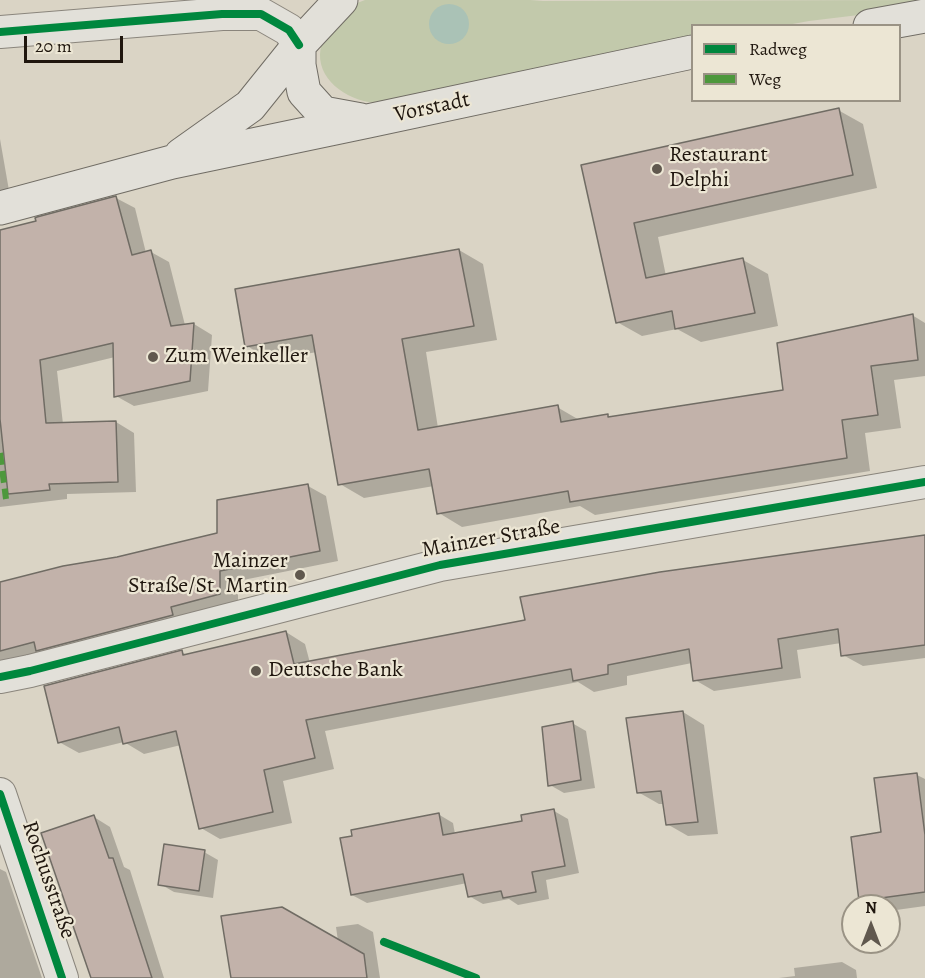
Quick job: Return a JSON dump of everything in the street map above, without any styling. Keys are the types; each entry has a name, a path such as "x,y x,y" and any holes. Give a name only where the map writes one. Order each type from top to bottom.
{"main road":[{"name":"Vorstadt","path":"172,162 250,106 299,45 341,0"},
{"path":"881,24 925,16"},
{"path":"299,45 299,65 304,92 323,113 368,122"},
{"name":"Vorstadt","path":"0,208 172,162 691,52"}],"street":[{"path":"0,32 211,15 261,14 289,30 299,45"},
{"name":"Mainzer Straße","path":"0,677 440,565 925,482"},
{"name":"Rochusstraße","path":"0,794 62,978"}],"shaded area":[{"path":"365,0 925,0 925,7 792,24 691,24 691,45 410,101 378,103 358,99 339,89 325,74 321,65 322,43 339,10"},
{"path":"449,4 457,5 463,10 468,16 468,32 463,38 457,43 449,44 441,43 435,38 430,32 429,24 430,16 435,10 441,5"}],"building":[{"path":"839,108 853,175 634,223 646,278 743,258 755,313 675,329 672,311 616,323 581,165"},
{"path":"116,196 132,255 151,250 171,326 194,323 190,381 114,397 113,343 40,360 46,423 116,421 118,482 49,484 50,490 8,494 0,419 0,230 36,221 37,217"},
{"path":"459,249 474,326 402,339 418,430 558,405 561,422 783,390 777,343 913,314 918,360 871,366 878,415 842,420 847,458 570,502 568,491 437,514 429,469 338,485 312,335 245,347 235,289"},
{"path":"308,484 320,551 220,571 220,594 171,607 173,615 36,651 34,642 0,651 0,582 217,533 217,500"},
{"path":"925,535 925,645 841,656 838,629 778,639 782,668 693,681 689,649 608,665 608,674 573,681 571,669 306,720 315,758 264,770 273,812 199,829 176,731 123,744 119,727 58,743 44,686 182,650 183,655 286,631 294,664 525,620 520,597 660,572"},
{"path":"683,711 698,822 666,825 661,791 637,793 626,718"},
{"path":"573,721 581,780 548,786 542,727"},
{"path":"917,773 925,835 925,892 901,895 858,894 851,837 881,832 874,778"},
{"path":"554,809 565,866 532,872 536,892 503,898 501,891 468,897 463,874 351,895 340,838 352,836 351,830 439,813 443,835 522,821 521,815"},
{"path":"94,815 109,858 113,858 152,978 91,978 41,833"},
{"path":"164,844 205,850 199,891 158,885"},
{"path":"282,907 364,954 367,978 231,978 221,916"}],"marked path":[{"path":"0,453 6,499"}],"cycle path":[{"path":"0,32 222,14 261,14 289,30 299,45"},
{"path":"0,677 440,565 925,482"},
{"path":"0,794 62,978"},
{"path":"384,942 476,978"}],"place":[{"name":"Restaurant Delphi","path":"657,169"},
{"name":"Zum Weinkeller","path":"153,357"},
{"name":"Mainzer Straße/St. Martin","path":"300,575"},
{"name":"Deutsche Bank","path":"256,671"}]}
